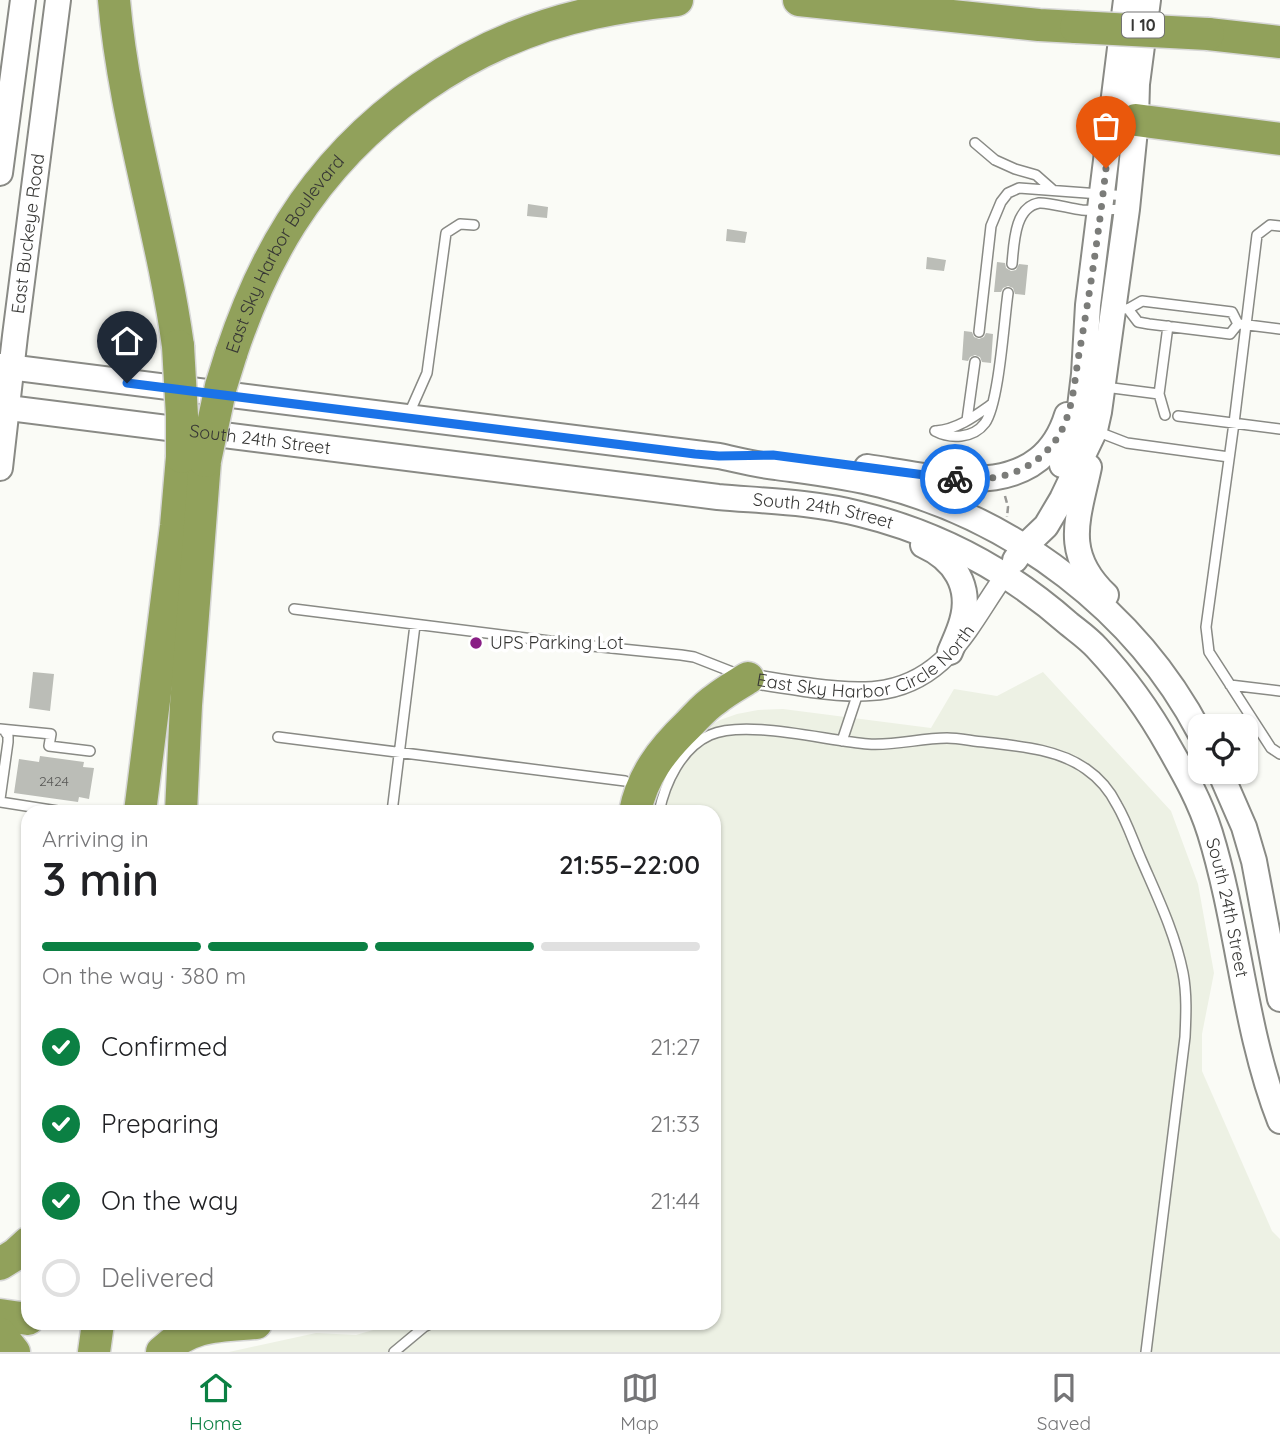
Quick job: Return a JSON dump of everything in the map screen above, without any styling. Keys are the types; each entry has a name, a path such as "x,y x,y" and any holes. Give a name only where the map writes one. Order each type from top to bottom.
{"highway":[{"name":"East Sky Harbor Boulevard","path":"114,0 126,92 167,279 178,346 182,416 193,459 189,553 158,805"},
{"name":"East Sky Harbor Boulevard","path":"142,805 180,492 262,275 305,201 363,135 403,101 477,54 534,30 592,13 677,0"},
{"path":"799,0 1039,25 1077,22"},
{"name":"I 10","path":"967,0 1077,22 1280,42"},
{"path":"1136,120 1280,139"},
{"path":"181,805 193,459"},
{"path":"120,805 145,675 167,595"},
{"path":"636,805 647,776 663,752 704,708 748,678"},
{"path":"0,1264 21,1249"},
{"path":"0,1315 21,1318"},
{"path":"74,1352 77,1330"},
{"path":"94,1352 97,1330"},
{"path":"162,1352 171,1343 196,1330"},
{"path":"0,1334 14,1352"}],"main road":[{"name":"East Buckeye Road","path":"0,173 23,0"},
{"name":"East Buckeye Road","path":"0,468 6,367 58,0"},
{"name":"East Sky Harbor Circle North","path":"1024,547 1032,518 1061,467 1076,425 1084,374 1088,305 1126,0"},
{"name":"East Sky Harbor Circle North","path":"1005,575 1024,547 1046,526 1070,485 1095,430 1121,309 1137,84 1148,0"},
{"path":"1118,65 1126,98 1136,120"},
{"path":"719,456 773,455 973,480 1000,478 1017,472 1049,449 1065,421 1088,305 1121,309"},
{"name":"South 24th Street","path":"6,367 719,456 884,485 966,514 1024,547 1072,580 1109,613 1147,654 1189,714"},
{"name":"South 24th Street","path":"3,407 718,497 794,503 857,513 948,544 1005,575 1052,608 1095,646 1120,674 1161,733 1194,789 1221,873 1254,1031 1280,1121"},
{"path":"1095,430 1076,533 1082,564 1095,583 1129,616 1167,660 1181,699"},
{"path":"718,497 794,515 870,528 905,538 939,553 957,573 964,598 962,621 950,652"},
{"name":"South 24th Street","path":"1225,784 1244,828 1254,861 1280,999"}],"street":[{"name":"East Sky Harbor Circle North","path":"748,678 858,693 905,684 930,669 950,652 1005,575"}],"lane":[{"path":"975,143 995,160 1036,174 1053,190"},
{"path":"979,332 991,226 1000,202 1009,193 1019,188 1053,190 1102,202 1128,202"},
{"path":"1012,264 1015,230 1020,218 1038,203 1083,210 1102,202 1128,202"},
{"path":"408,418 427,373 446,233 460,224 474,225"},
{"path":"1280,226 1270,225 1257,235 1242,325 1234,423 1206,627 1209,652 1271,748 1280,754"},
{"path":"992,404 967,421 946,430 935,431 944,436 969,435 984,424 992,404 995,391 1008,293"},
{"path":"1121,309 1142,301 1232,312 1242,325"},
{"path":"1121,309 1138,322 1230,334 1242,325 1280,329"},
{"path":"1165,415 1159,394 1168,326"},
{"path":"967,421 975,362"},
{"path":"1103,386 1159,394"},
{"path":"1178,416 1280,429"},
{"path":"1095,430 1127,443 1229,457"},
{"name":"East Sky Harbor Circle North","path":"294,609 681,655 694,657 748,678"},
{"path":"392,805 415,625"},
{"path":"1230,685 1280,691"},
{"path":"842,741 858,693"},
{"path":"2,729 51,734 49,746 90,751"},
{"path":"2,729 8,736 8,742 0,801 23,805"},
{"path":"661,805 666,786 679,762 699,741 721,731 749,729 883,746 948,738 1010,745 1071,760 1087,769 1104,785 1117,805 1164,913 1184,976 1185,1037 1146,1352"},
{"path":"278,737 625,781"},
{"path":"394,1352 420,1330"}],"path":[{"path":"1003,486 1008,506 1007,518"}],"shaded area":[{"path":"1043,672 1171,811 1198,884 1214,973 1202,1034 1202,1071 1272,1231 1280,1239 1280,1352 229,1352 316,1333 356,1335 373,1330 721,1330 721,805 650,805 654,791 697,733 737,714 783,709 931,728 954,689 997,696"}],"building":[{"path":"528,204 548,207 547,218 527,216"},
{"path":"727,229 747,232 745,243 726,241"},
{"path":"927,257 946,260 944,271 926,269"},
{"path":"997,262 1005,263 1006,268 1011,271 1016,270 1019,264 1028,265 1025,295 1015,294 1013,288 1008,286 1001,292 994,292"},
{"path":"964,331 972,332 974,337 979,339 986,333 993,334 991,363 982,362 980,357 975,355 968,361 962,360"},
{"path":"33,672 54,674 50,711 29,708"},
{"path":"40,756 84,762 83,767 94,768 89,799 79,797 78,802 14,793 19,759 39,762"}],"way so far":[{"path":"955,479 1000,478 1017,472 1037,460 1058,436 1070,402 1088,305 1106,168"}],"place":[{"name":"UPS Parking Lot","path":"476,643"}],"route":[{"path":"127,383 695,454 773,455 955,479"}]}
